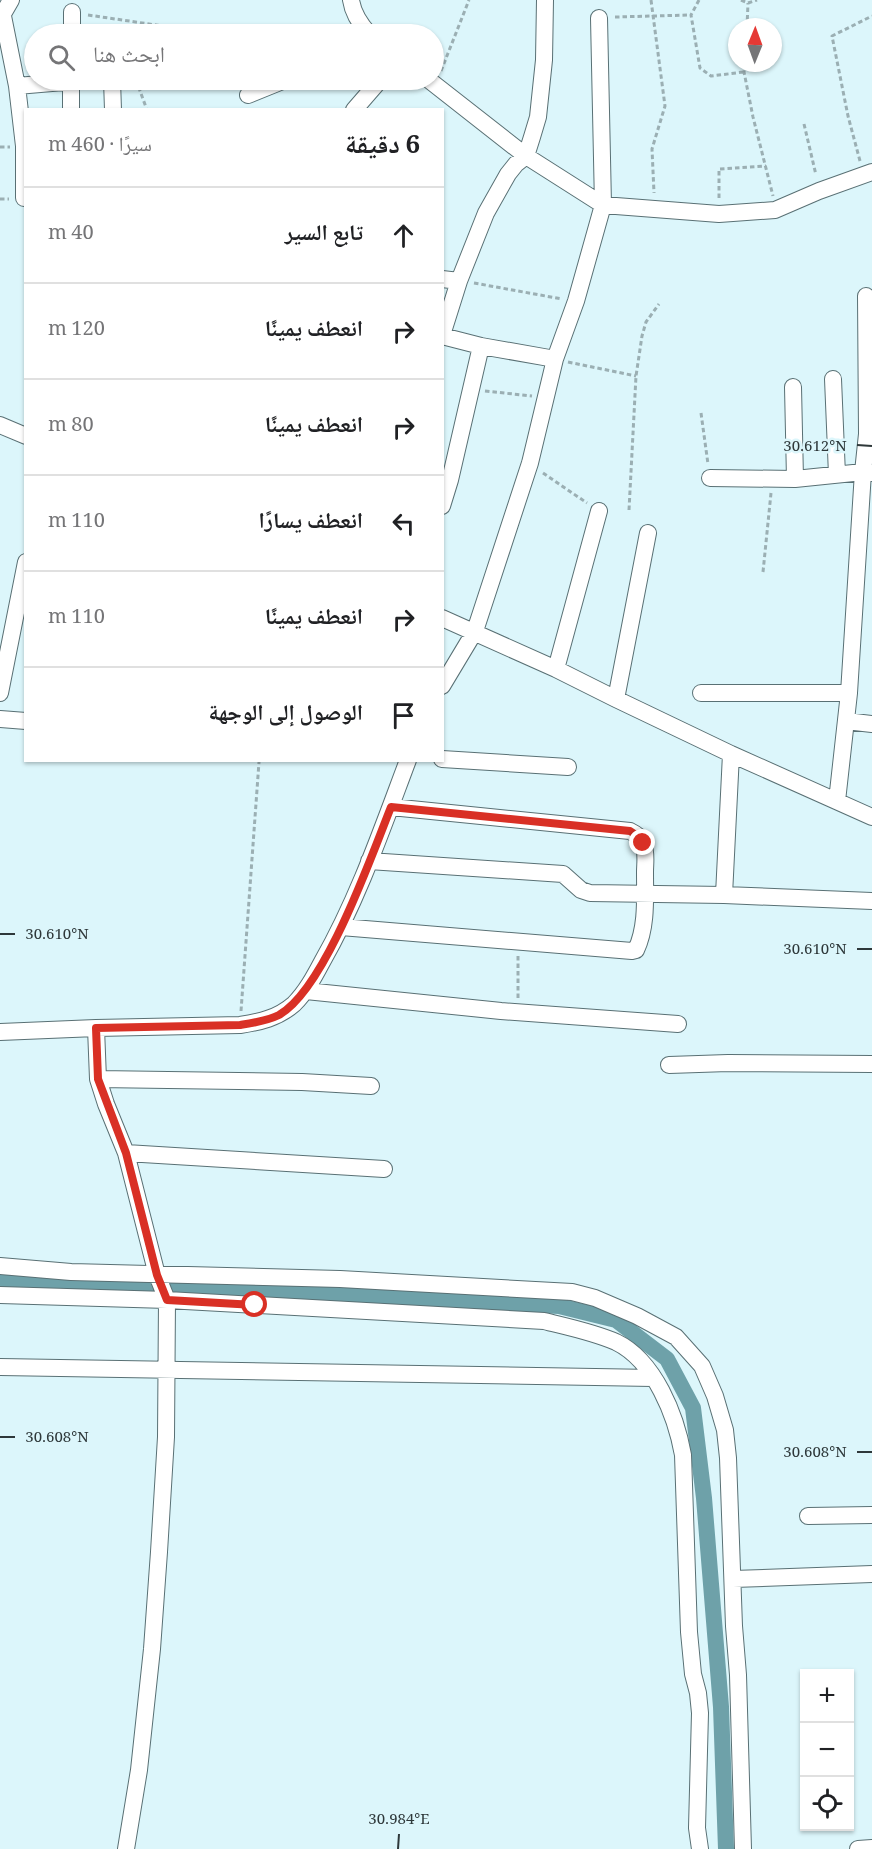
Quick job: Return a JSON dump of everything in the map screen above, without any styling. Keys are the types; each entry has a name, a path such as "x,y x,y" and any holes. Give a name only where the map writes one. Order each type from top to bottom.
{"street":[{"path":"11,0 1,18 17,86 24,146 24,198"},
{"path":"351,0 353,11 360,24"},
{"path":"444,323 451,280 508,174 526,156 538,117 544,60 545,0"},
{"path":"72,12 72,24"},
{"path":"444,683 475,631 530,463 555,359 576,301 603,205 599,18"},
{"path":"17,86 24,85"},
{"path":"71,108 74,90"},
{"path":"112,90 113,108"},
{"path":"248,95 260,90"},
{"path":"356,108 371,90"},
{"path":"443,90 526,156 603,205 719,214 776,210 819,191 868,174"},
{"path":"837,801 849,693 867,473 870,377 866,296"},
{"path":"444,336 481,346 555,359"},
{"path":"444,500 481,346"},
{"path":"833,379 837,475"},
{"path":"793,387 795,478"},
{"path":"0,425 24,435"},
{"path":"710,478 772,479 867,473"},
{"path":"556,669 599,511"},
{"path":"616,699 648,533"},
{"path":"0,693 24,572"},
{"path":"444,619 556,669 730,754 872,817"},
{"path":"701,693 849,693"},
{"path":"0,719 24,721"},
{"path":"846,721 872,723"},
{"path":"724,895 730,754"},
{"path":"444,759 568,767"},
{"path":"0,1032 240,1025 260,1022 279,1015 306,991 341,927 407,762"},
{"path":"341,927 636,950 644,921 645,850 639,837 630,831 391,807"},
{"path":"369,861 563,874 585,892 872,901"},
{"path":"306,991 517,1012 678,1024"},
{"path":"96,1028 98,1079 126,1153 157,1275 167,1300 166,1437 152,1649 139,1770 126,1849"},
{"path":"669,1065 728,1063 872,1065"},
{"path":"98,1079 302,1082 371,1086"},
{"path":"126,1153 384,1169"},
{"path":"0,1266 71,1272 339,1279 572,1292 596,1298 676,1337 702,1366 715,1396 725,1430 738,1676 744,1849"},
{"path":"0,1296 167,1300 544,1321 578,1329 617,1343 633,1353 653,1378 672,1412 679,1431 683,1455 689,1632 700,1713 697,1828 700,1849"},
{"path":"0,1367 653,1378"},
{"path":"808,1516 872,1515"},
{"path":"733,1579 872,1574"},
{"path":"858,1849 872,1848"}],"path":[{"path":"444,57 469,0"},
{"path":"651,0 665,106 652,148 654,210"},
{"path":"699,0 691,15 700,68 711,76 744,72 776,210"},
{"path":"741,0 748,3 757,0"},
{"path":"747,18 748,3"},
{"path":"72,12 150,24"},
{"path":"599,18 691,15"},
{"path":"868,174 848,116 832,36 872,16"},
{"path":"140,90 146,108"},
{"path":"804,124 819,191"},
{"path":"719,214 719,169 766,166"},
{"path":"451,280 576,301"},
{"path":"629,510 636,376 646,321 659,304"},
{"path":"555,359 636,376"},
{"path":"471,389 546,397"},
{"path":"701,412 710,478"},
{"path":"530,463 599,511"},
{"path":"763,572 772,479"},
{"path":"240,1025 259,762"},
{"path":"517,1012 518,942"}],"waterway":[{"path":"0,1279 559,1306 616,1320 667,1359 693,1408 704,1498 721,1707 726,1849"}],"route":[{"path":"255,1305 167,1300 157,1275 126,1153 98,1079 96,1028 240,1025 260,1022 279,1015 306,991 327,954 352,903 391,807 630,831 643,843"}]}
